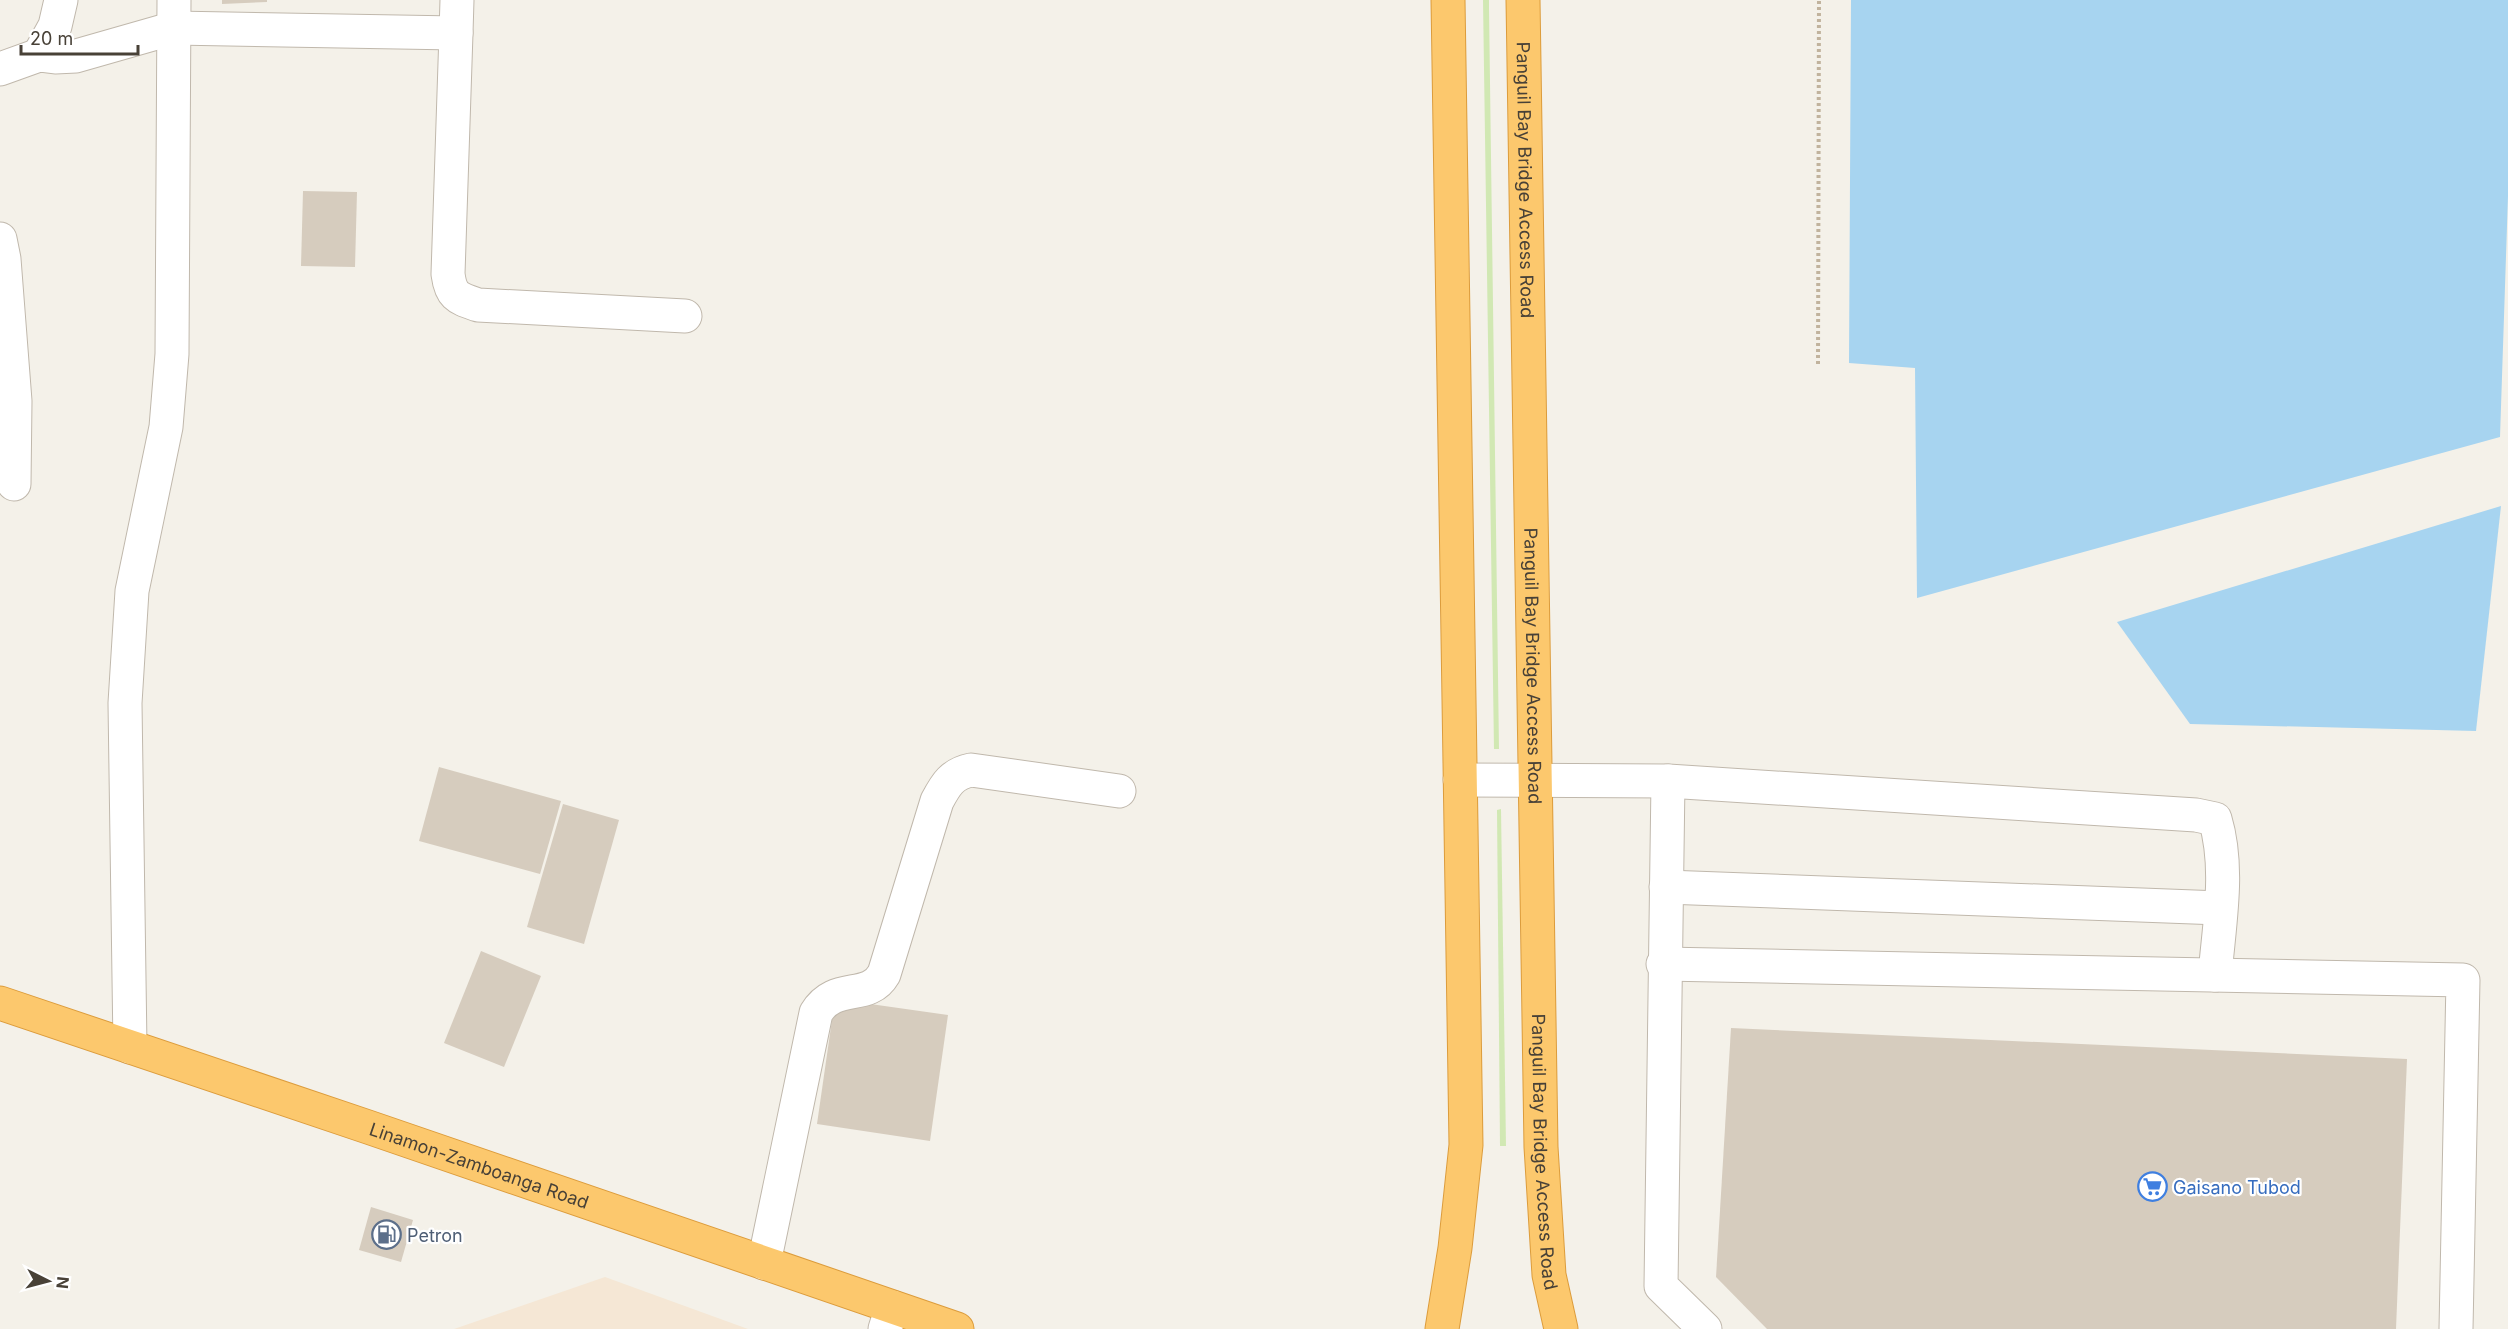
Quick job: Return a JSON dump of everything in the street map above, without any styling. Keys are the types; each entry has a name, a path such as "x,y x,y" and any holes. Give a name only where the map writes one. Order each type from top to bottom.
{"highway":[{"path":"1442,1329 1455,1248 1466,1145 1448,0"},
{"name":"Panguil Bay Bridge Access Road","path":"1523,0 1544,1216 1549,1275 1561,1329"},
{"name":"Linamon-Zamboanga Road","path":"0,1003 764,1263 889,1318 957,1329"}],"street":[{"path":"39,55 55,26 61,0"},
{"path":"457,0 448,263 450,288 459,298 478,305 685,316"},
{"path":"130,1047 124,703 132,591 166,427 172,354 174,14"},
{"path":"0,69 39,55 76,56 174,14 456,33"},
{"path":"0,239 4,260 15,401 14,484"},
{"path":"764,1263 816,1012 823,1002 832,996 871,987 880,982 937,801 948,781 957,773 971,770 1119,791"},
{"path":"1460,780 1668,781 2196,815 2215,819 2220,836 2223,881 2215,975"},
{"path":"1668,781 1661,1286 1705,1329"},
{"path":"1666,887 2220,908"},
{"path":"1664,964 2463,980 2456,1329"}],"path":[{"path":"1818,364 1819,0"}],"shaded area":[{"path":"605,1277 748,1329 454,1329"}],"green space":[{"path":"1483,0 1489,0 1499,749 1494,749"},
{"path":"1501,809 1506,1146 1500,1146 1497,810"}],"water":[{"path":"1851,0 2508,0 2508,196 2500,437 1917,598 1915,368 1849,363"},
{"path":"2501,506 2476,731 2190,724 2117,622"}],"building":[{"path":"222,0 267,0 267,2 222,4"},
{"path":"303,191 357,192 355,267 301,266"},
{"path":"439,767 561,801 540,874 419,841"},
{"path":"563,804 619,820 584,944 527,927"},
{"path":"481,951 541,976 504,1067 444,1043"},
{"path":"835,999 948,1015 930,1141 817,1124"},
{"path":"1731,1028 2407,1059 2396,1329 1767,1329 1716,1277"},
{"name":"Petron","path":"371,1207 413,1220 401,1262 359,1250"}],"place":[{"name":"Gaisano Tubod","path":"2152,1187"},
{"name":"Petron","path":"386,1235"}]}
